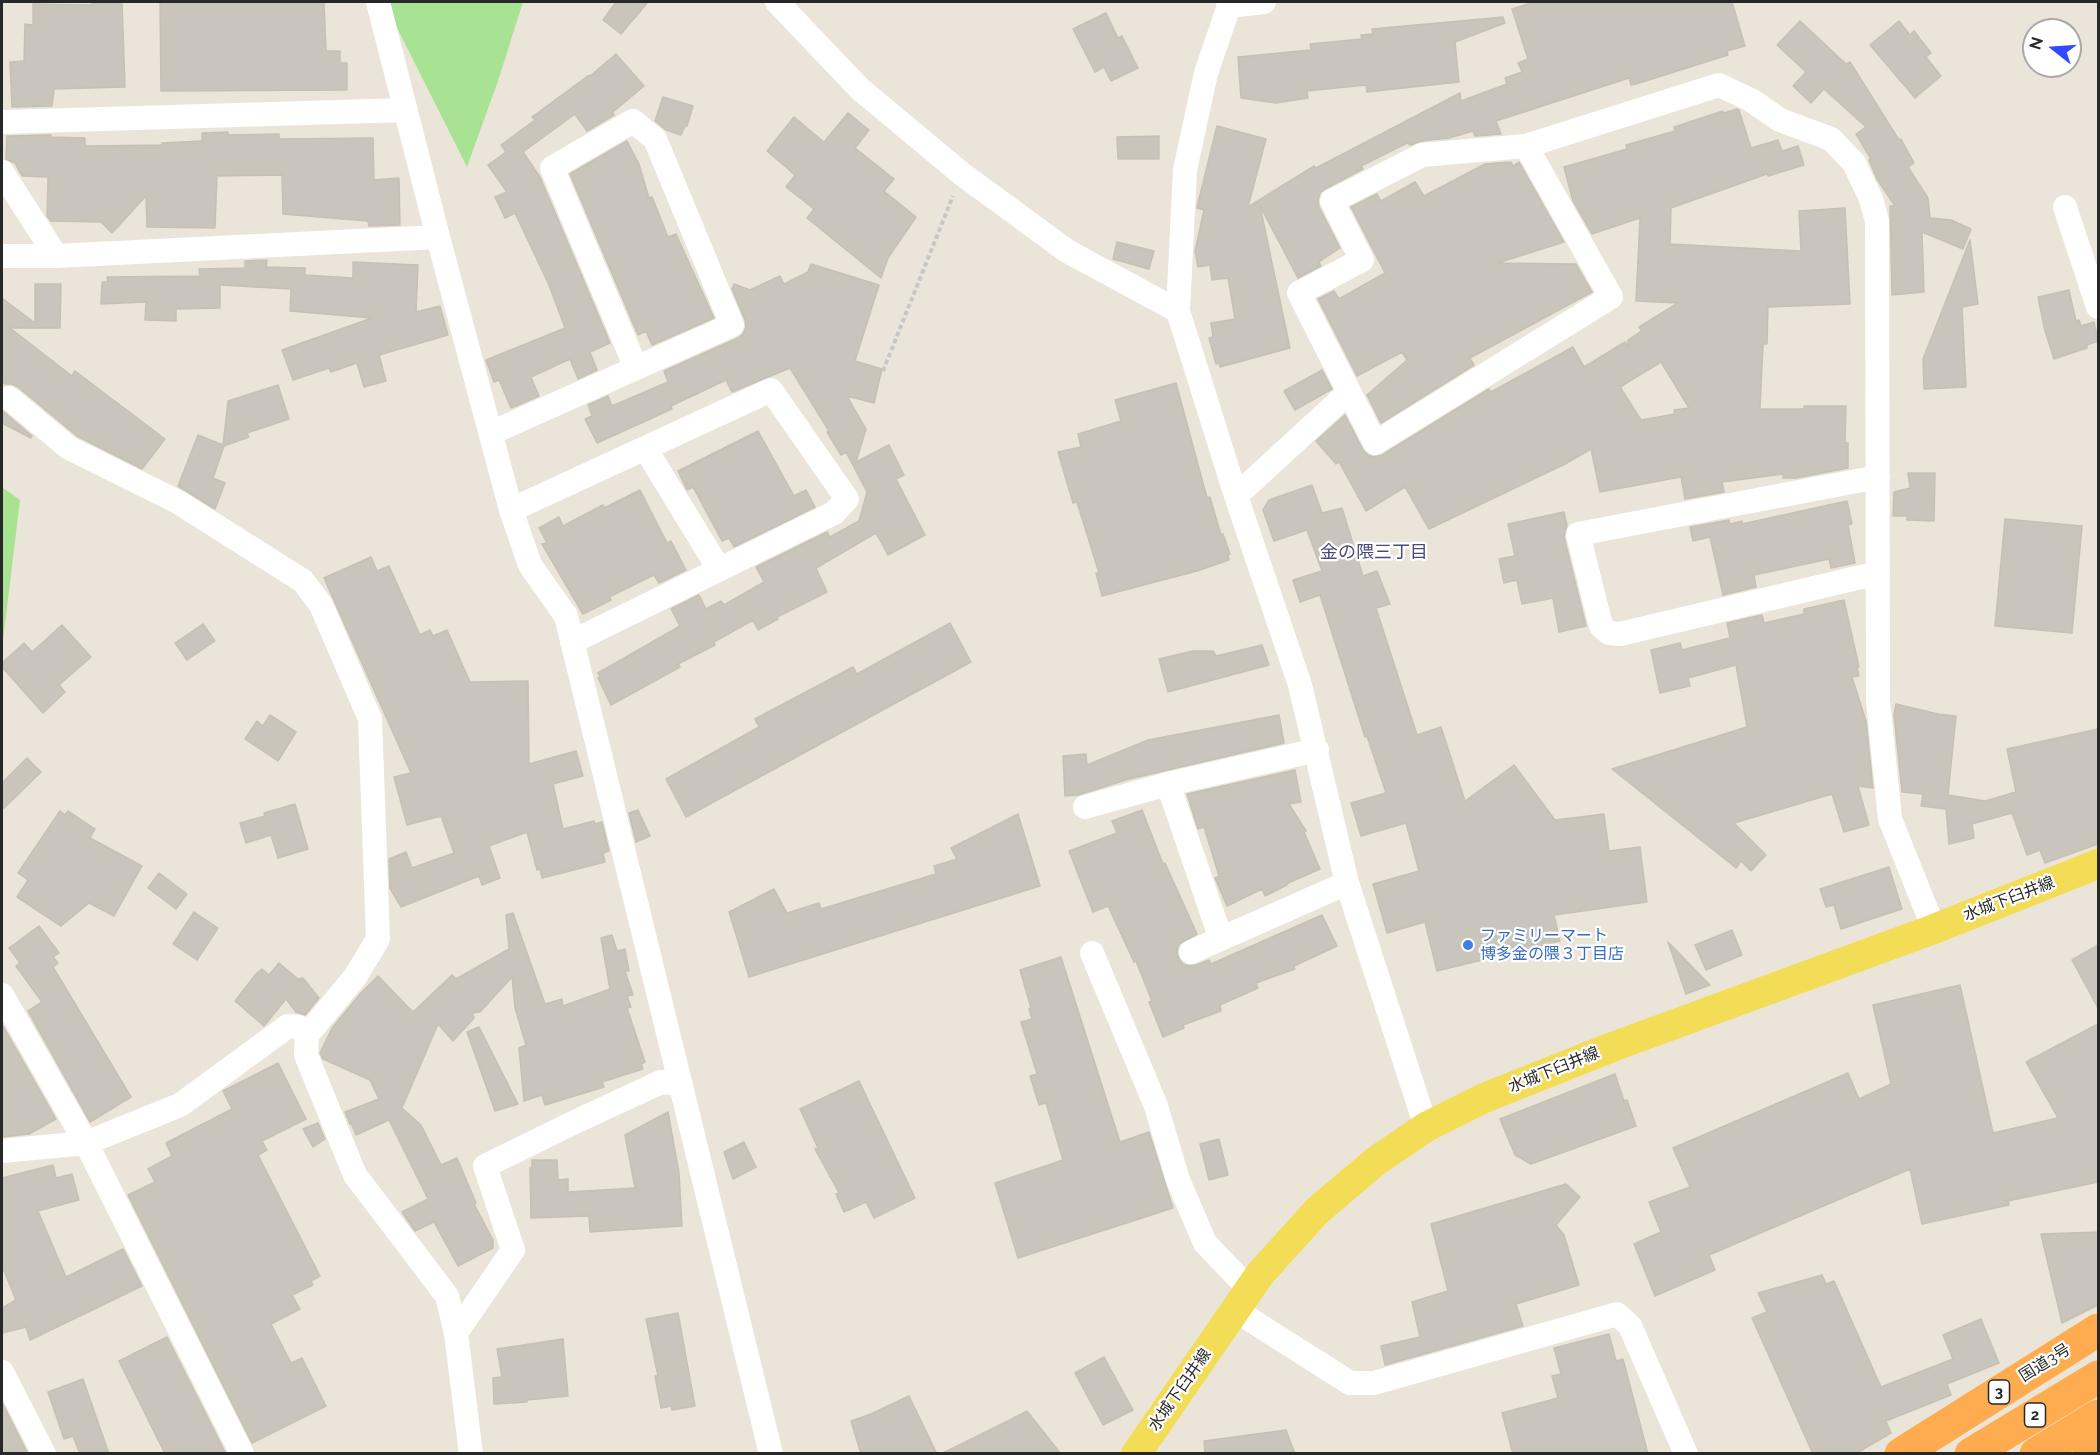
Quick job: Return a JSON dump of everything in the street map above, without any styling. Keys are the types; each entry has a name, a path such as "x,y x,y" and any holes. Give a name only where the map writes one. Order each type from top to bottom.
{"highway":[{"name":"国道3号","path":"1901,1454 2098,1330"},
{"name":"2","path":"1971,1454 2098,1377"},
{"name":"2","path":"2036,1454 2098,1416"},
{"path":"2090,1454 2098,1448"}],"main road":[{"name":"水城下臼井線","path":"1136,1454 1260,1274 1317,1211 1376,1161 1426,1127 1484,1098 1615,1046 1934,929 2098,864"}],"street":[{"path":"378,2 511,510 531,565 566,616 771,1454"},
{"path":"777,2 860,89 962,174 1067,251 1178,311"},
{"path":"1264,2 1228,4 1206,73 1185,170 1178,311 1236,495 1300,685 1347,884 1426,1127"},
{"path":"1526,146 1611,297 1375,443 1299,293 1362,260 1332,201 1422,155 1526,146 1719,85 1751,100 1780,120 1831,139 1854,163 1871,199 1877,221 1878,701 1890,819 1934,929"},
{"path":"2,122 406,110"},
{"path":"491,433 732,325 655,139 633,122 552,168 636,368"},
{"path":"2,171 56,256"},
{"path":"2065,207 2098,307"},
{"path":"2,256 56,256 438,237"},
{"path":"511,510 771,390 847,499 834,513 572,642"},
{"path":"1236,495 1349,392"},
{"path":"9,398 69,448 178,502 303,581 321,605 370,719 378,939 355,977 307,1035 306,1055 355,1175 447,1296 456,1333 471,1454"},
{"path":"645,448 719,569"},
{"path":"1878,477 1578,534 1601,626 1609,633 1620,634 1878,573"},
{"path":"1085,807 1168,784 1317,750"},
{"path":"1168,784 1221,939"},
{"path":"1191,952 1347,884"},
{"path":"1092,952 1156,1106 1178,1180 1205,1243 1242,1300 1350,1383 1374,1383 1617,1314 1630,1326 1686,1454"},
{"path":"2,995 86,1143 242,1454"},
{"path":"2,1152 86,1143 180,1105 288,1026 299,1027 307,1035"},
{"path":"456,1333 513,1250 485,1166 662,1082 681,1084"},
{"path":"2,1372 44,1454"}],"path":[{"path":"883,371 962,174"}],"green space":[{"path":"384,2 523,2 467,167"},
{"path":"2,487 20,500 2,649"}],"building":[{"path":"92,2 122,2 125,87 54,89 52,106 12,107 10,62 24,61 25,24 33,25 33,4 92,5"},
{"path":"160,2 324,2 326,51 340,51 340,63 347,63 347,90 161,91"},
{"path":"616,2 648,2 621,34 603,20"},
{"path":"1534,2 1732,2 1745,46 1727,51 1728,55 1636,84 1631,85 1629,78 1496,121 1501,134 1475,136 1473,131 1411,145 1407,143 1361,166 1363,169 1320,193 1319,207 1340,248 1319,262 1321,266 1298,278 1260,206 1290,348 1220,367 1219,363 1216,364 1209,338 1213,337 1211,323 1235,319 1228,278 1212,280 1210,265 1198,267 1195,251 1204,210 1197,208 1217,126 1266,139 1248,207 1314,166 1316,168 1460,93 1461,101 1507,84 1505,78 1522,72 1518,63 1528,59 1512,9"},
{"path":"1106,13 1118,38 1122,36 1138,68 1111,81 1104,67 1095,72 1073,29"},
{"path":"1503,17 1505,23 1455,42 1459,82 1367,92 1366,85 1307,91 1308,98 1276,103 1241,98 1238,57 1311,50 1310,44 1362,39 1361,35 1373,34 1372,29"},
{"path":"1800,21 1846,64 1850,62 1899,140 1901,139 1914,163 1908,167 1928,198 1930,218 1951,220 1971,229 1963,249 1922,232 1924,292 1892,295 1890,206 1895,206 1877,179 1869,160 1871,159 1856,134 1866,127 1824,89 1811,103 1793,86 1806,72 1777,45"},
{"path":"1899,21 1910,35 1914,31 1931,53 1926,57 1941,76 1915,98 1870,45"},
{"path":"616,54 644,86 613,112 614,115 587,131 575,114 523,152 540,177 610,343 590,352 597,370 578,379 570,359 531,377 539,396 511,408 499,380 494,382 486,360 565,328 549,285 515,213 505,218 495,197 507,192 488,165 506,152 501,145 535,120 532,117 590,76"},
{"path":"663,97 693,106 687,126 681,135 666,130 655,121"},
{"path":"1739,110 1751,148 1778,140 1782,151 1798,146 1804,165 1768,176 1767,174 1671,208 1670,244 1801,251 1799,211 1845,208 1850,304 1768,307 1767,344 1763,344 1760,409 1846,406 1845,443 1848,443 1848,468 1796,478 1783,478 1783,474 1722,482 1724,492 1685,499 1681,477 1600,492 1591,449 1565,464 1429,529 1405,487 1366,511 1339,462 1336,464 1316,441 1345,415 1363,450 1374,457 1382,455 1489,389 1491,392 1573,347 1584,367 1625,342 1628,347 1628,340 1642,331 1639,327 1678,303 1636,301 1640,218 1592,234 1573,201 1564,167 1627,149 1626,145 1675,131 1674,127 1723,111 1724,113","holes":["1661,362 1689,408 1674,410 1675,414 1641,420 1620,387"]},
{"path":"848,113 869,130 855,148 894,179 884,191 916,217 888,258 881,278 807,218 814,209 786,187 795,175 767,151 794,117 824,142"},
{"path":"228,132 228,135 279,134 279,139 373,138 374,180 399,178 400,225 369,226 368,221 283,214 282,175 217,176 215,228 147,227 146,196 112,233 101,222 51,221 47,216 48,177 22,176 15,163 6,159 7,136 51,135 51,137 85,138 85,146 162,145 162,143 202,141 202,133"},
{"path":"1159,136 1159,159 1118,159 1117,137"},
{"path":"627,141 639,164 649,198 652,197 668,237 676,234 714,318 652,345 646,331 638,335 570,174"},
{"path":"1511,162 1513,166 1519,162 1564,242 1498,263 1576,264 1592,292 1470,358 1474,365 1381,423 1367,395 1407,360 1402,352 1357,376 1318,299 1334,291 1339,299 1385,273 1351,207 1377,194 1381,201 1415,182 1424,196 1485,164"},
{"path":"1970,240 1978,304 1962,307 1966,387 1924,389 1923,359"},
{"path":"1117,242 1154,251 1149,269 1113,259"},
{"path":"267,260 266,267 305,268 305,275 353,278 353,262 418,265 416,312 440,306 448,335 379,355 386,381 364,387 357,363 331,372 329,368 293,380 282,350 372,318 290,311 291,289 220,285 220,308 176,309 176,321 145,320 146,302 101,304 102,282 108,282 107,277 200,276 199,269 245,268 245,261"},
{"path":"811,264 879,285 855,361 882,369 874,403 847,396 866,429 856,462 889,445 904,475 896,479 925,535 888,555 876,533 816,568 827,592 777,617 778,619 758,630 753,620 714,642 715,645 678,664 680,667 611,705 598,678 600,676 598,673 680,626 671,609 699,595 706,609 721,601 724,605 764,582 756,567 827,532 830,537 859,521 867,492 846,452 841,455 790,368 732,392 726,380 671,406 672,409 597,443 585,419 592,416 588,405 608,396 612,406 668,382 664,371 743,334 746,327 745,320 732,289 734,284 750,290 780,276 784,284 808,272"},
{"path":"35,284 61,284 60,328 10,328 72,376 75,371 165,439 142,469 77,436 18,387 2,382 2,298 35,323"},
{"path":"2069,290 2076,321 2079,320 2081,326 2094,322 2098,341 2087,345 2087,348 2054,359 2038,297"},
{"path":"1322,370 1332,389 1295,410 1284,391"},
{"path":"1176,383 1207,498 1210,497 1221,535 1223,534 1230,554 1228,555 1229,560 1197,571 1102,596 1096,573 1099,573 1077,502 1073,503 1058,452 1081,447 1078,434 1121,421 1115,400"},
{"path":"278,385 289,419 247,433 249,437 224,446 213,478 225,483 215,509 178,486 198,435 223,445 228,401"},
{"path":"4,412 32,436 31,438 2,423"},
{"path":"758,431 794,496 806,490 815,507 734,547 729,538 722,541 693,487 687,490 678,471"},
{"path":"1908,473 1935,473 1934,521 1907,520 1907,516 1893,516 1894,492 1910,488"},
{"path":"1312,485 1322,513 1342,508 1363,576 1377,571 1390,604 1376,608 1417,735 1441,727 1465,801 1514,765 1555,820 1604,814 1609,851 1640,847 1647,902 1554,915 1560,941 1437,971 1425,922 1387,933 1373,884 1419,871 1406,823 1361,836 1351,803 1386,793 1367,736 1365,737 1320,595 1300,602 1293,580 1322,571 1307,530 1274,541 1263,510 1269,500"},
{"path":"640,490 667,543 671,541 686,570 659,583 654,575 609,597 611,600 583,614 542,544 547,543 539,528 559,517 563,526 603,505 604,508"},
{"path":"1847,501 1852,524 1848,525 1855,563 1831,568 1829,559 1754,575 1756,587 1723,595 1710,537 1693,541 1690,527 1729,520 1730,524 1742,521 1742,524"},
{"path":"1564,512 1567,526 1564,537 1586,626 1559,632 1553,598 1522,604 1517,580 1504,583 1499,559 1515,556 1508,524"},
{"path":"2005,519 2082,526 2072,633 1995,626"},
{"path":"371,557 377,571 389,566 420,635 430,630 433,636 447,630 470,682 528,681 529,764 576,751 583,776 553,784 563,829 594,821 595,824 602,822 609,851 603,853 605,862 542,878 540,869 537,870 527,832 489,846 500,878 482,885 479,876 401,907 390,888 389,859 406,852 412,868 454,853 441,816 407,825 394,777 411,773 324,578"},
{"path":"1844,600 1859,667 1857,667 1859,676 1852,677 1866,721 1873,788 1858,786 1869,825 1844,832 1832,794 1734,823 1766,855 1751,871 1741,861 1736,868 1612,769 1747,727 1736,665 1688,678 1690,686 1660,693 1651,650 1680,643 1682,650 1730,638 1727,623 1762,615 1764,623 1804,614 1804,609"},
{"path":"950,623 971,662 686,817 666,779 759,727 755,719 853,667 857,674"},
{"path":"203,624 215,641 187,660 175,643"},
{"path":"62,625 91,657 59,685 65,692 43,713 2,667 2,663 24,643 32,652"},
{"path":"1262,645 1269,665 1168,692 1159,659 1193,651 1213,651 1216,656"},
{"path":"1896,704 1956,716 1948,795 1985,801 2016,792 2007,749 2098,729 2098,844 2045,863 2040,850 2027,855 2012,813 1972,824 1974,838 1949,844 1946,809 1921,806 1923,794 1902,792 1894,715"},
{"path":"270,715 296,732 278,761 245,739 257,721 263,726"},
{"path":"1279,715 1284,743 1129,779 1078,795 1065,796 1063,756 1086,754 1087,765 1148,740"},
{"path":"27,758 41,772 2,810 2,783"},
{"path":"1295,770 1301,802 1289,804 1306,831 1304,832 1320,869 1265,896 1262,889 1227,906 1215,878 1219,876 1204,827 1198,829 1187,794"},
{"path":"295,804 308,849 278,858 271,835 246,843 240,823"},
{"path":"638,810 650,836 636,842 629,813"},
{"path":"1142,810 1163,864 1165,863 1197,934 1179,944 1178,957 1183,964 1196,965 1209,960 1211,964 1322,915 1337,946 1294,966 1295,969 1256,983 1258,988 1220,1005 1221,1011 1183,1025 1184,1028 1163,1037 1136,961 1134,962 1108,906 1093,912 1069,851 1117,833 1112,821"},
{"path":"60,811 65,815 68,811 95,829 90,838 142,866 114,916 89,903 61,926 17,897 28,880 18,873"},
{"path":"1018,814 1040,886 749,977 729,912 774,889 787,913 819,903 821,909 936,874 934,866 957,859 951,848"},
{"path":"1889,867 1902,909 1841,929 1834,905 1826,907 1820,889"},
{"path":"159,873 187,894 176,909 148,888"},
{"path":"194,912 218,928 197,960 173,944"},
{"path":"513,913 545,1004 562,999 563,1006 610,989 601,938 612,935 617,951 625,949 629,971 625,971 633,995 627,996 631,1007 627,1008 645,1062 641,1064 643,1069 602,1082 604,1087 545,1105 542,1095 524,1101 519,1048 526,1045 515,1008 512,977 480,1012 472,1013 474,1018 453,1041 438,1024 402,1108 421,1125 441,1165 457,1158 476,1203 474,1204 493,1240 493,1248 458,1266 434,1222 415,1231 402,1212 428,1199 389,1120 356,1135 350,1124 345,1112 379,1099 370,1080 323,1059 320,1053 332,1028 378,976 413,1012 452,975 456,979 509,949 506,915"},
{"path":"39,926 59,953 53,957 58,963 53,967 131,1097 90,1122 28,1011 42,1002 16,966 20,963 9,948"},
{"path":"1732,930 1742,955 1706,970 1695,945"},
{"path":"1668,942 1710,985 1686,994"},
{"path":"2098,945 2098,1008 2072,960"},
{"path":"1061,957 1120,1142 1149,1132 1173,1208 1018,1258 995,1183 1063,1160 1046,1103 1039,1105 1030,1076 1037,1074 1021,1022 1032,1019 1029,1009 1031,1008 1020,970"},
{"path":"279,963 298,979 303,978 319,998 305,1015 296,1012 286,999 264,1026 235,1001 256,974 262,969 269,975"},
{"path":"1960,985 1993,1133 2058,1118 2026,1062 2098,1024 2098,1182 2008,1201 2009,1205 1922,1224 1910,1169 1709,1255 1715,1270 1655,1296 1634,1244 1661,1232 1649,1202 1690,1187 1673,1148 1848,1073 1859,1099 1891,1084 1873,1005"},
{"path":"2,1026 56,1119 29,1134 2,1137"},
{"path":"479,1027 518,1104 495,1111 467,1032"},
{"path":"278,1063 306,1119 262,1141 267,1150 258,1155 320,1276 311,1281 313,1285 292,1295 300,1309 271,1324 291,1363 302,1358 326,1406 252,1443 128,1195 155,1182 148,1169 172,1156 166,1143 232,1109 223,1091"},
{"path":"1615,1074 1636,1126 1531,1164 1515,1155 1500,1119"},
{"path":"859,1081 915,1198 874,1218 866,1202 844,1212 836,1194 839,1193 815,1149 818,1148 800,1109"},
{"path":"668,1112 679,1173 682,1226 590,1232 589,1216 531,1218 530,1168 532,1168 532,1160 557,1160 558,1180 568,1179 568,1192 635,1188 625,1135"},
{"path":"318,1123 325,1139 313,1147 303,1129"},
{"path":"1219,1139 1228,1175 1209,1180 1200,1144"},
{"path":"744,1142 756,1167 733,1179 724,1152"},
{"path":"53,1165 56,1178 72,1174 79,1200 38,1211 66,1277 123,1249 142,1286 30,1340 26,1327 2,1333 2,1308 16,1300 2,1266 2,1178"},
{"path":"1566,1184 1580,1197 1556,1225 1564,1235 1579,1285 1516,1304 1523,1326 1385,1365 1381,1346 1420,1337 1412,1302 1448,1291 1431,1224"},
{"path":"2098,1232 2098,1305 2062,1323 2041,1234"},
{"path":"1822,1275 1826,1284 1834,1281 1881,1387 1953,1359 1943,1335 1981,1319 1999,1363 1947,1384 1951,1395 1886,1421 1891,1433 1855,1454 1813,1454 1752,1318 1767,1312 1758,1293"},
{"path":"678,1313 695,1406 672,1410 671,1406 661,1408 655,1376 658,1376 646,1319"},
{"path":"1609,1334 1616,1361 1623,1359 1648,1454 1513,1454 1502,1413 1558,1398 1552,1376 1561,1374 1554,1348"},
{"path":"167,1337 226,1454 165,1454 119,1361"},
{"path":"563,1339 568,1396 494,1404 493,1378 502,1377 497,1349"},
{"path":"1104,1357 1133,1410 1103,1425 1075,1373"},
{"path":"83,1379 109,1454 80,1454 73,1436 64,1439 48,1392"},
{"path":"909,1396 937,1454 861,1454 851,1421"},
{"path":"2,1402 28,1454 2,1454"},
{"path":"1027,1411 1061,1454 941,1454 1010,1420"},
{"path":"1286,1430 1295,1454 1205,1454 1204,1441"}],"place":[{"name":"ファミリーマート 博多金の隈３丁目店","path":"1468,945"}],"district":[{"name":"金の隈三丁目","path":"1374,553"}]}
